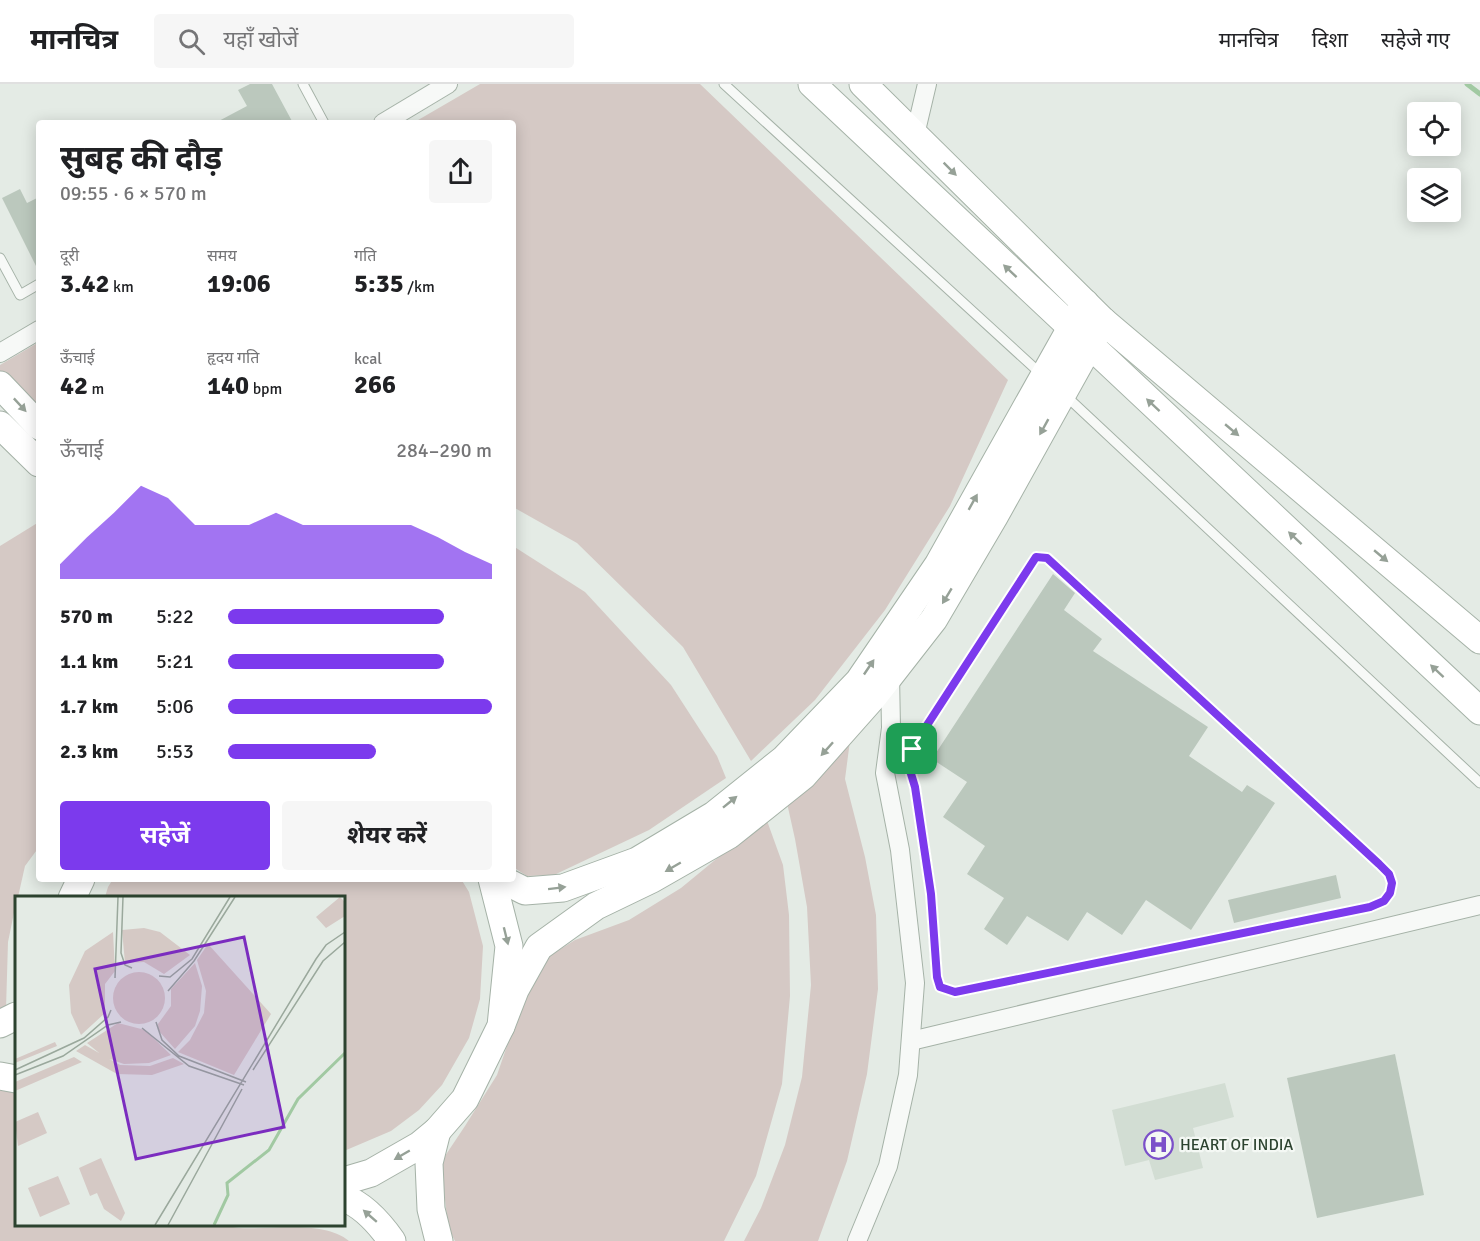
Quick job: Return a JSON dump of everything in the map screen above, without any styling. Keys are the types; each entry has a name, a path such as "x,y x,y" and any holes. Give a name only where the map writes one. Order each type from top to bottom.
{"street":[{"path":"388,120 448,84"},
{"path":"812,84 1480,711"},
{"path":"863,84 1094,312 1480,640"},
{"path":"915,135 927,84"},
{"path":"507,882 525,891 563,888 637,861 714,814 784,759 859,681 938,565 1053,385 1094,312"},
{"path":"3,347 36,331"},
{"path":"0,385 36,423"},
{"path":"345,1181 370,1173 420,1145 437,1131 465,1099 501,1026 514,990 539,947 596,906 652,879 729,835 803,776 874,696 934,619 994,517 1053,385"},
{"path":"0,424 36,460"},
{"path":"857,1241 888,1166 908,1075 915,983 900,850 885,774 891,728 890,675"},
{"path":"72,896 80,882"},
{"path":"493,882 509,946 501,1026"},
{"path":"911,1041 1480,905"},
{"path":"0,1024 15,1016"},
{"path":"0,1076 15,1079"},
{"path":"437,1131 429,1163 431,1209 439,1241"},
{"path":"345,1198 353,1201 381,1226 392,1241"}],"lane":[{"path":"303,84 322,120"},
{"path":"724,84 1053,385 1480,783"},
{"path":"0,258 20,295 36,286"},
{"path":"1036,557 1047,558 1379,864 1389,874 1392,883 1390,893 1384,901 1370,907 955,992 948,991 940,987 937,977 931,894 915,787 907,756 912,749 1036,557"},
{"path":"891,728 912,749"}],"shaded area":[{"path":"480,84 700,84 1008,380 950,506 885,610 815,700 751,761 683,647 577,543 516,509 516,120 418,120"},
{"path":"36,344 36,409 0,372 0,365"},
{"path":"36,524 36,851 25,866 18,896 15,896 8,942 6,1009 0,1010 0,546"},
{"path":"516,548 585,592 671,685 717,756 726,778 649,830 554,875 527,876 516,869"},
{"path":"851,733 845,779 865,857 876,915 878,989 867,1074 847,1161 818,1241 744,1241 761,1208 785,1145 802,1077 811,985 807,907 787,803"},
{"path":"766,818 783,865 789,915 790,996 782,1084 756,1176 724,1241 455,1241 448,1227 441,1162 497,1075 535,965 575,940 629,920 681,888"},
{"path":"111,882 463,882 469,892 483,946 480,999 469,1038 442,1085 419,1110 391,1131 345,1151 345,896 105,896"},
{"name":"HEART OF INDIA","path":"1225,1083 1234,1117 1193,1128 1203,1168 1155,1180 1149,1160 1125,1166 1112,1110"},
{"path":"0,1090 15,1092 15,1226 296,1227 326,1230 349,1241 0,1241"}],"building":[{"path":"250,84 272,84 291,120 221,120 247,106 238,90"},
{"path":"20,189 27,203 36,198 36,266 2,198"},
{"path":"1053,574 1075,593 1064,610 1102,639 1093,651 1208,727 1189,756 1242,792 1247,785 1275,803 1191,930 1146,900 1122,935 1087,912 1068,941 1027,916 1007,945 984,929 1004,898 967,874 985,846 943,817 967,782 932,759"},
{"path":"1336,875 1341,898 1234,923 1228,900"},
{"path":"1395,1054 1424,1195 1317,1218 1287,1078"}],"waterway":[{"path":"1467,84 1480,94"}],"place":[{"name":"HEART OF INDIA","path":"1159,1144"}],"route":[{"path":"1036,557 1047,558 1379,864 1389,874 1392,883 1390,893 1384,901 1370,907 955,992 948,991 940,987 937,977 931,894 915,787 907,756 912,749 1036,557"}]}
